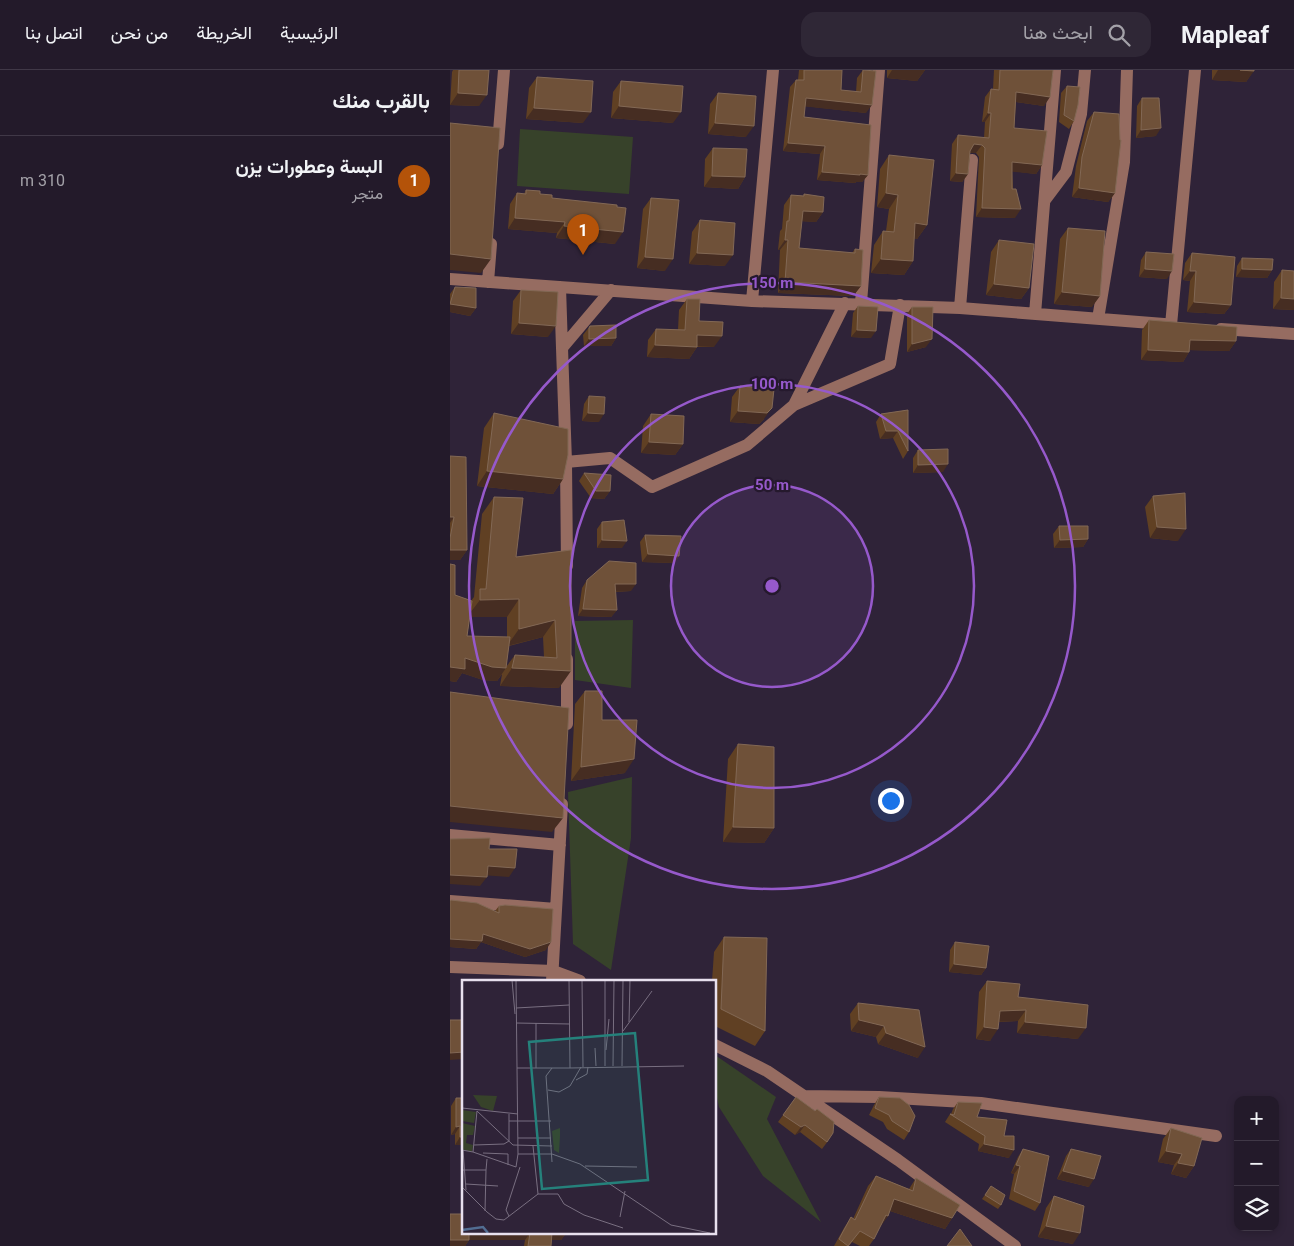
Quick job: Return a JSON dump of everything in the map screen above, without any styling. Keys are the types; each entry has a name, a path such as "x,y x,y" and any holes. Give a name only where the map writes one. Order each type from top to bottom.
{"street":[{"path":"498,156 504,70"},
{"path":"752,301 773,70"},
{"path":"861,304 879,70"},
{"path":"1035,314 1055,70"},
{"path":"1045,200 1066,172 1081,114 1085,70"},
{"path":"1098,319 1124,162 1126,70"},
{"path":"450,279 752,301 960,308 1176,325 1195,70"},
{"path":"960,308 972,160"},
{"path":"488,282 492,233"},
{"path":"560,287 566,462 567,582"},
{"path":"562,348 611,290"},
{"path":"794,405 845,303"},
{"path":"566,462 610,458 652,487 747,445 794,405 890,364 900,305"},
{"path":"1209,328 1294,334"},
{"path":"566,740 563,712 567,642"},
{"path":"552,976 563,788"},
{"path":"450,835 560,845"},
{"path":"450,902 556,909"},
{"path":"450,967 552,976 574,980"},
{"path":"716,1045 767,1071 898,1160 1015,1246"},
{"path":"803,1096 879,1097 981,1104 1216,1136"}],"green space":[{"path":"520,129 633,137 629,194 517,186"},
{"path":"633,620 631,688 575,680 575,621"},
{"path":"632,777 631,838 611,970 573,944 568,792"},
{"path":"716,1056 776,1097 767,1119 821,1222 763,1176 719,1107 716,1093"}],"building":[{"path":"459,70 489,70 487,95 458,93"},
{"path":"804,70 842,70 841,90 861,92 863,70 876,71 872,105 806,98 804,117 871,125 868,175 822,172 825,146 788,143 796,80 804,80"},
{"path":"1000,70 1053,70 1050,97 1016,92 1014,128 1047,131 1042,165 1012,162 1012,189 1016,189 1021,209 982,208 985,148 982,145 974,144 970,151 968,174 956,173 958,135 989,138 991,113 988,113 991,89 999,90"},
{"path":"537,77 593,81 591,112 534,108"},
{"path":"621,81 683,86 681,112 619,106"},
{"path":"1067,86 1080,87 1074,121 1064,115"},
{"path":"718,93 756,96 754,126 715,123"},
{"path":"1142,98 1159,98 1161,128 1141,130"},
{"path":"1094,112 1119,114 1121,140 1115,193 1079,188 1082,157"},
{"path":"450,123 500,128 491,259 450,254"},
{"path":"713,148 747,149 745,177 712,176"},
{"path":"889,155 934,160 927,225 915,223 913,261 881,259 883,231 894,232 898,195 886,193"},
{"path":"526,190 540,191 540,194 552,195 552,198 617,205 617,207 626,208 623,232 564,226 565,222 515,218 517,193 526,194"},
{"path":"804,194 824,197 823,212 803,211 799,248 855,253 855,249 863,250 861,286 785,282 788,240 785,240 791,195 804,196"},
{"path":"651,198 679,200 673,259 645,257"},
{"path":"700,220 735,223 733,255 697,253"},
{"path":"1068,228 1105,231 1100,296 1062,292"},
{"path":"999,240 1034,244 1029,288 994,284"},
{"path":"1146,252 1174,254 1172,271 1145,269"},
{"path":"1192,253 1235,257 1231,305 1194,302 1196,271 1190,271"},
{"path":"1242,258 1273,259 1272,270 1242,269"},
{"path":"1282,270 1294,271 1294,299 1281,298"},
{"path":"455,287 476,288 476,308 450,304"},
{"path":"521,290 558,292 556,326 519,323"},
{"path":"687,299 700,299 699,321 723,322 722,336 697,335 697,347 655,345 656,329 685,330"},
{"path":"858,306 878,307 876,331 857,330"},
{"path":"912,307 933,307 932,339 912,344"},
{"path":"1149,320 1237,327 1236,341 1190,340 1189,352 1148,350"},
{"path":"616,325 616,338 589,339 590,326"},
{"path":"740,386 774,389 772,408 767,413 738,411"},
{"path":"589,396 605,397 604,414 588,413"},
{"path":"908,410 908,451 898,431 886,431 881,414"},
{"path":"494,413 568,429 568,455 563,479 487,471"},
{"path":"651,414 684,416 683,444 649,442"},
{"path":"948,449 948,464 918,465 918,450"},
{"path":"450,456 466,457 467,550 450,550 454,517 450,517"},
{"path":"584,473 611,475 610,491 596,491"},
{"path":"1185,493 1186,529 1157,527 1153,496"},
{"path":"494,497 523,498 516,557 571,550 571,671 512,668 515,655 557,658 555,620 519,629 519,599 480,600 480,589 486,589"},
{"path":"624,520 627,541 602,540 602,522"},
{"path":"1059,526 1088,526 1088,539 1060,540"},
{"path":"645,535 681,536 679,556 648,554"},
{"path":"609,561 636,563 636,584 615,584 617,610 583,609 587,580"},
{"path":"450,564 455,565 455,595 472,601 467,636 510,637 506,668 492,667 465,658 465,669 450,667"},
{"path":"585,691 602,691 602,720 637,720 634,759 581,767"},
{"path":"450,692 569,708 563,818 450,806"},
{"path":"738,744 774,747 774,828 733,827"},
{"path":"490,838 489,849 517,849 515,868 488,866 487,877 450,875 450,839"},
{"path":"451,900 477,903 499,913 499,906 505,905 553,909 551,942 530,949 483,934 482,941 450,939"},
{"path":"724,937 767,938 765,1031 721,1009"},
{"path":"955,942 989,946 986,968 954,964"},
{"path":"987,981 1020,984 1018,997 1088,1005 1086,1028 1025,1022 1026,1010 1000,1011 998,1029 984,1027"},
{"path":"858,1003 919,1010 925,1047 886,1033 884,1026 859,1020"},
{"path":"450,1020 462,1020 462,1052 450,1053"},
{"path":"796,1097 815,1111 817,1109 834,1122 833,1133 827,1142 805,1125 801,1127 783,1115"},
{"path":"879,1097 900,1098 909,1105 915,1116 909,1132 892,1121 889,1115 875,1108"},
{"path":"456,1098 462,1098 462,1137 460,1137 460,1126 456,1127"},
{"path":"958,1102 982,1103 977,1117 1007,1120 1004,1136 1014,1136 1014,1150 984,1144 985,1136 950,1114 954,1115"},
{"path":"1171,1128 1202,1138 1194,1166 1178,1163 1182,1154 1166,1151"},
{"path":"1023,1149 1049,1156 1040,1203 1014,1191 1020,1166 1016,1165"},
{"path":"1071,1149 1101,1156 1094,1179 1063,1171"},
{"path":"876,1176 913,1191 916,1178 960,1205 952,1218 894,1199 888,1216 886,1215 874,1239 860,1231 848,1246 839,1239 851,1217 855,1220"},
{"path":"991,1186 1005,1195 1001,1205 985,1195"},
{"path":"1054,1196 1084,1206 1080,1233 1046,1226"},
{"path":"450,1214 462,1214 462,1234 469,1234 469,1240 450,1240"},
{"path":"960,1229 972,1246 947,1246"},
{"path":"530,1234 552,1234 551,1246 528,1246"}],"place":[{"name":"البسة وعطورات يزن","path":"583,255"}]}
